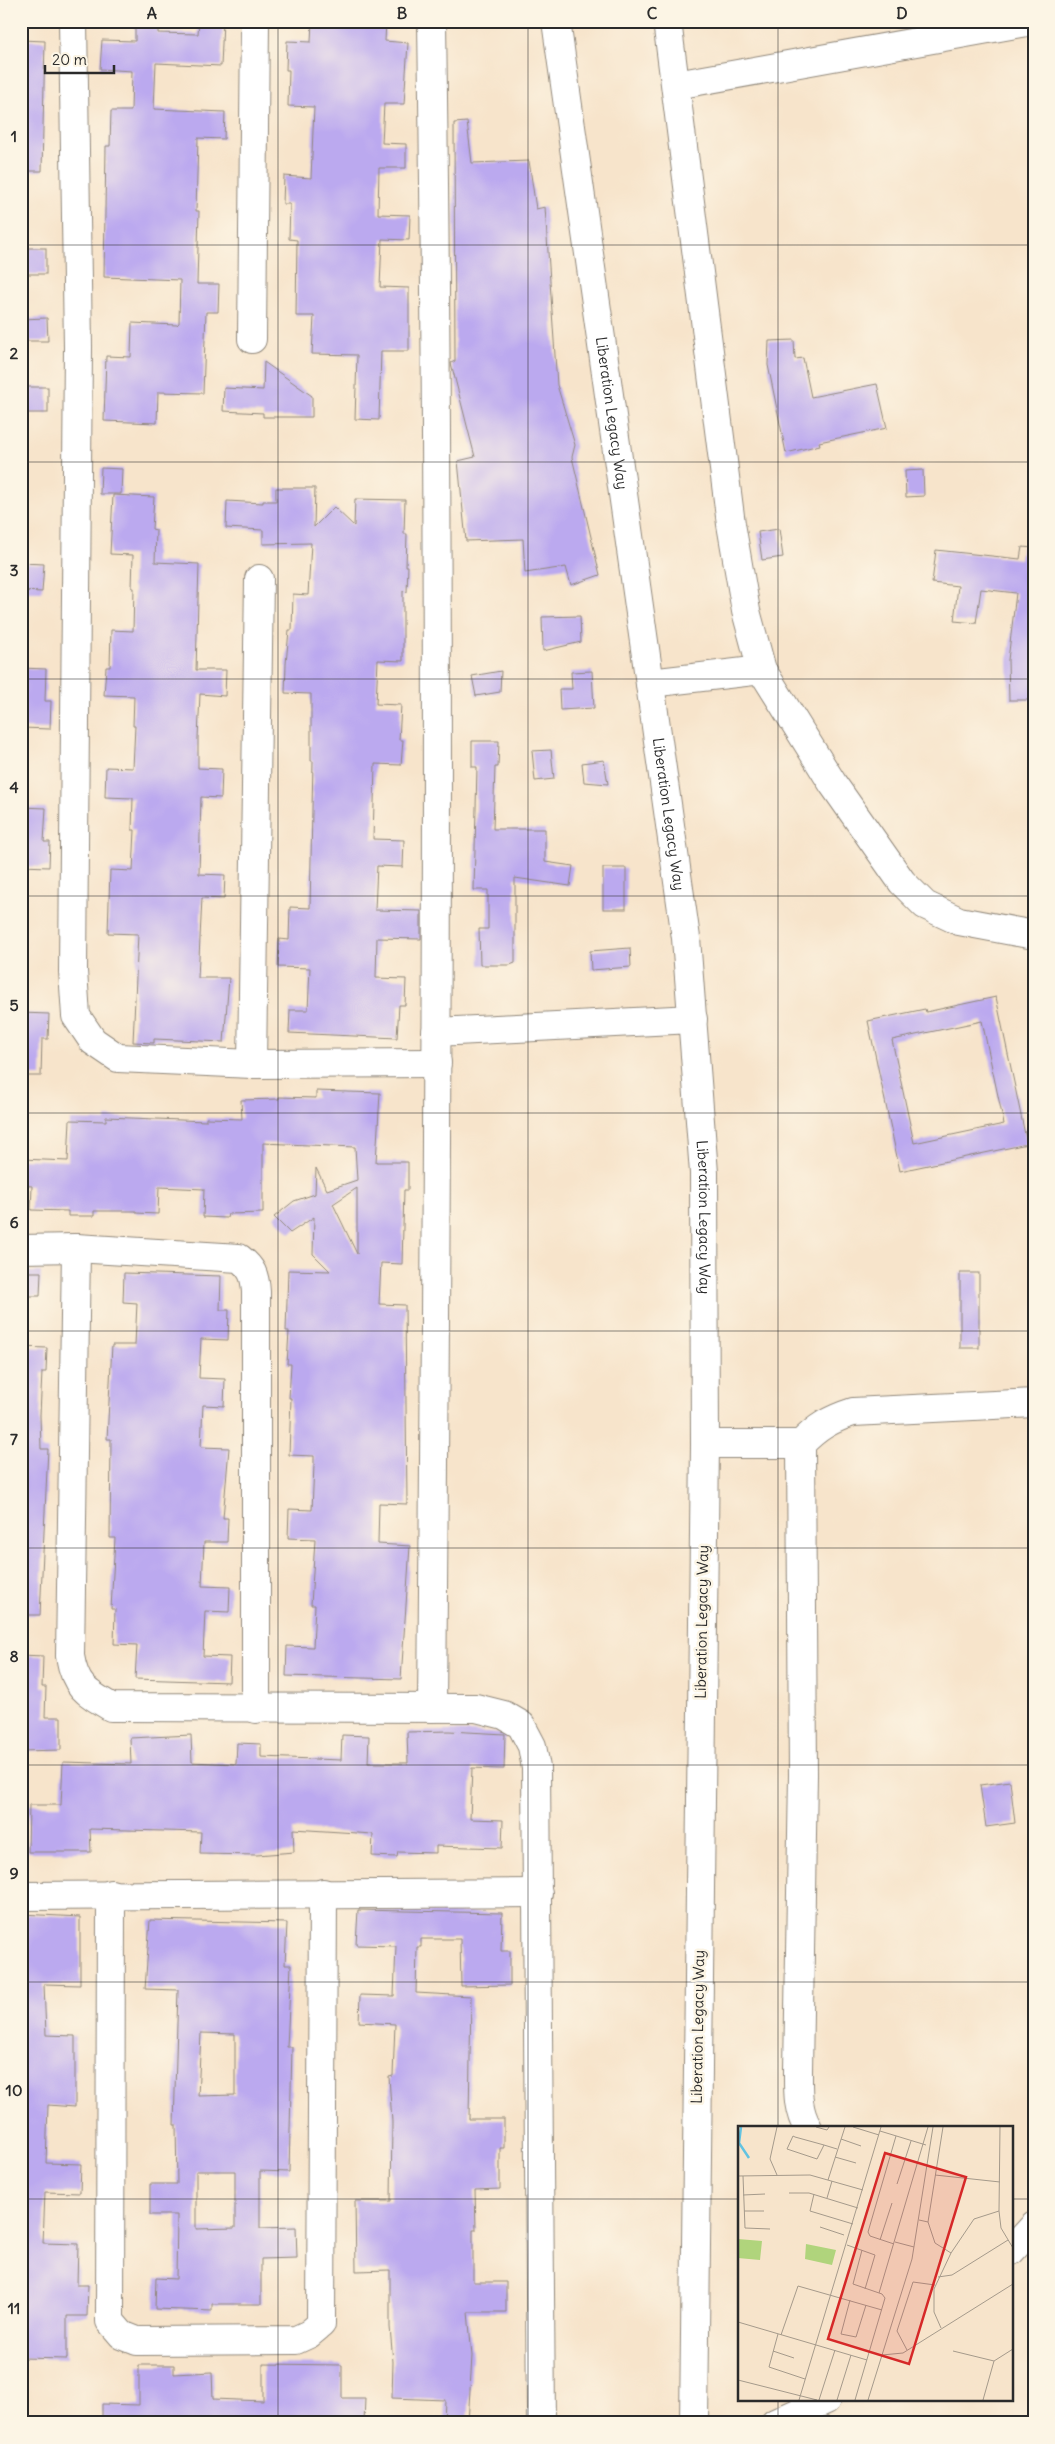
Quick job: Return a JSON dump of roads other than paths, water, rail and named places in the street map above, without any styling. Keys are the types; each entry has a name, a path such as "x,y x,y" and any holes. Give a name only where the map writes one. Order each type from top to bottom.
{"street":[{"path":"73,21 78,347 73,971 76,1016 93,1041 118,1058 252,1064 437,1063"},
{"path":"252,339 255,21"},
{"path":"432,21 437,315 437,1063 432,1708"},
{"name":"Liberation Legacy Way","path":"556,21 686,938 704,1173 705,1444 694,2423"},
{"path":"666,21 676,85 731,524 746,611 762,670 833,784 902,882 925,905 959,922 1034,935"},
{"path":"676,85 1033,21"},
{"path":"252,1064 259,579"},
{"path":"650,683 762,670"},
{"path":"436,1032 693,1020"},
{"path":"21,1249 76,1248 238,1258 250,1266 255,1276 256,1709"},
{"path":"76,1248 70,1656 73,1674 86,1693 110,1707 256,1709 476,1708 504,1715 521,1725 532,1746 536,1768 538,1893 541,2423"},
{"path":"807,2126 798,2098 803,1775 801,1444 814,1430 832,1419 853,1412 1034,1403"},
{"path":"705,1444 801,1444"},
{"path":"111,1894 110,2321 122,2335 137,2341 296,2340 309,2334 321,2324 322,1893"},
{"path":"21,1896 538,1893"},
{"path":"1012,2251 1034,2226"},
{"path":"775,2423 822,2402"}]}
